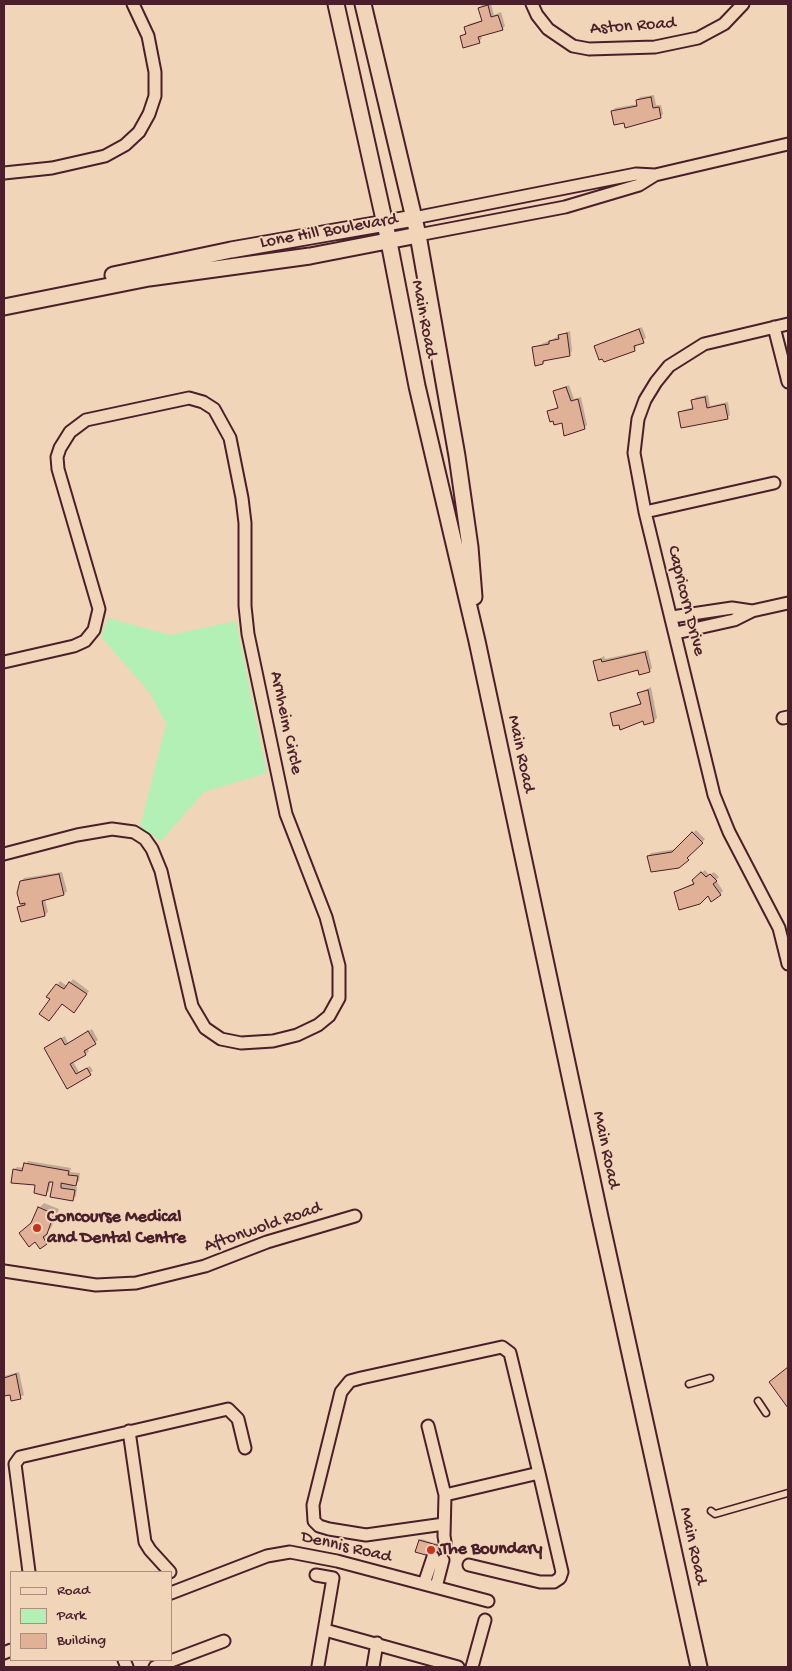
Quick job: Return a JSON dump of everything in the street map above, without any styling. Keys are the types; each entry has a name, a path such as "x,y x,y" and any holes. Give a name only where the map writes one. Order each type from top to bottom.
{"main road":[{"name":"Main Road","path":"336,4 389,242 417,386 477,641 604,1236 699,1667"},
{"name":"Main Road","path":"363,4 418,236 444,375 470,547 477,641"},
{"name":"Lone Hill Boulevard","path":"4,299 190,258 414,218"},
{"name":"Lone Hill Boulevard","path":"4,307 149,278 310,256 418,236"}],"street":[{"path":"4,172 52,168 105,156 125,145 139,132 149,114 155,96 155,72 148,36 132,4"},
{"name":"Aston Road","path":"532,4 537,15 548,29 573,46 615,49 655,47 698,38 724,24 743,4"},
{"name":"Lone Hill Boulevard","path":"414,218 636,174 655,175 788,144"},
{"name":"Lone Hill Boulevard","path":"418,236 565,207 639,185 655,175"},
{"name":"Capricorn Drive","path":"788,324 704,344 670,366 656,382 640,412 634,439 634,453 645,512 720,814 772,913 785,946 788,964"},
{"path":"774,327 788,382"},
{"name":"Arnheim Circle","path":"4,662 74,646 86,640 94,630 99,609 58,469 57,457 70,432 86,420 189,398 203,402 214,409 230,438 242,498 245,523 245,606 248,634 284,804 289,823 328,924 338,966 339,998 329,1016 318,1025 297,1035 273,1041 242,1043 221,1040 205,1028 192,1006 161,870 152,849 145,839 134,832 112,829 77,835 4,854"},
{"path":"645,512 774,483"},
{"path":"676,633 734,620 752,611 788,603"},
{"path":"672,617 732,608 752,611"},
{"name":"Aftonwold Road","path":"4,1271 96,1285 136,1283 204,1266 267,1242 355,1216"},
{"path":"428,1426 445,1495 443,1538 366,1535 330,1530 319,1526 314,1521 314,1505 340,1397 345,1386 350,1381 454,1356 502,1347 510,1354 562,1572 560,1578 554,1582 540,1582 469,1565"},
{"path":"29,1571 15,1464 16,1460 24,1455 228,1408 238,1419 245,1448"},
{"path":"129,1431 145,1542 169,1571"},
{"path":"445,1495 538,1473"},
{"name":"Dennis Road","path":"172,1593 267,1556 290,1552 337,1561 488,1601"},
{"path":"424,1584 438,1559 436,1587"},
{"path":"172,1574 186,1588"},
{"path":"316,1575 333,1578 318,1666"},
{"path":"472,1667 486,1620"},
{"path":"325,1630 377,1643 427,1663 458,1667"},
{"path":"172,1660 224,1641"},
{"path":"372,1667 377,1643"},
{"path":"154,1667 170,1661"}],"lane":[{"path":"689,1384 710,1378"},
{"path":"758,1401 766,1413"},
{"path":"711,1511 715,1514 788,1493"}],"green space":[{"path":"108,618 170,635 236,621 267,773 204,792 161,841 140,827 166,724 150,693 101,637"}],"building":[{"path":"488,5 491,17 498,15 503,30 478,37 480,43 463,48 460,36 466,34 464,27 482,21 478,8"},
{"path":"651,97 653,108 659,107 661,118 625,128 624,123 614,125 611,111 637,106 636,100"},
{"path":"639,329 644,343 634,346 635,351 604,362 602,359 599,360 594,346"},
{"path":"567,333 570,356 543,361 543,364 535,366 532,347 549,344 549,341 559,339 558,335"},
{"path":"566,387 571,401 578,399 585,429 564,436 562,423 554,425 553,421 550,422 547,411 558,408 553,391"},
{"path":"705,397 707,408 725,404 728,419 681,428 678,412 693,409 691,400"},
{"path":"645,652 650,672 639,675 638,670 598,681 593,661 601,659 602,662"},
{"path":"648,690 654,722 644,725 643,721 620,730 619,725 613,726 610,713 641,704 637,693"},
{"path":"692,832 703,843 687,858 689,860 679,868 651,872 647,856 672,852"},
{"path":"701,872 706,877 710,874 717,881 713,884 721,895 711,902 708,896 700,904 679,910 674,892 694,884 692,880"},
{"path":"59,874 64,895 42,901 45,916 21,922 17,907 25,905 25,903 20,904 17,893 20,881"},
{"path":"69,982 87,994 74,1013 62,1004 49,1021 39,1014 50,999 46,997 56,984 64,989"},
{"path":"88,1031 96,1044 84,1051 86,1055 70,1064 76,1074 87,1068 91,1075 67,1089 44,1048 61,1038 65,1045"},
{"path":"24,1163 69,1171 68,1175 78,1176 76,1186 61,1183 61,1188 75,1190 73,1201 50,1197 53,1182 49,1182 46,1196 34,1193 35,1185 11,1183 13,1169 22,1171"},
{"name":"Concourse Medical and Dental Centre","path":"38,1207 54,1214 47,1234 43,1237 47,1244 40,1249 35,1242 29,1247 19,1233 31,1223"},
{"path":"788,1367 788,1408 769,1382"},
{"path":"16,1374 21,1399 11,1401 10,1395 4,1396 4,1378"},
{"name":"The Boundary","path":"419,1540 447,1548 444,1560 415,1552"}],"tunnel":[{"path":"433,1557 436,1545"}],"place":[{"name":"Concourse Medical and Dental Centre","path":"37,1228"},
{"name":"The Boundary","path":"431,1550"}]}
